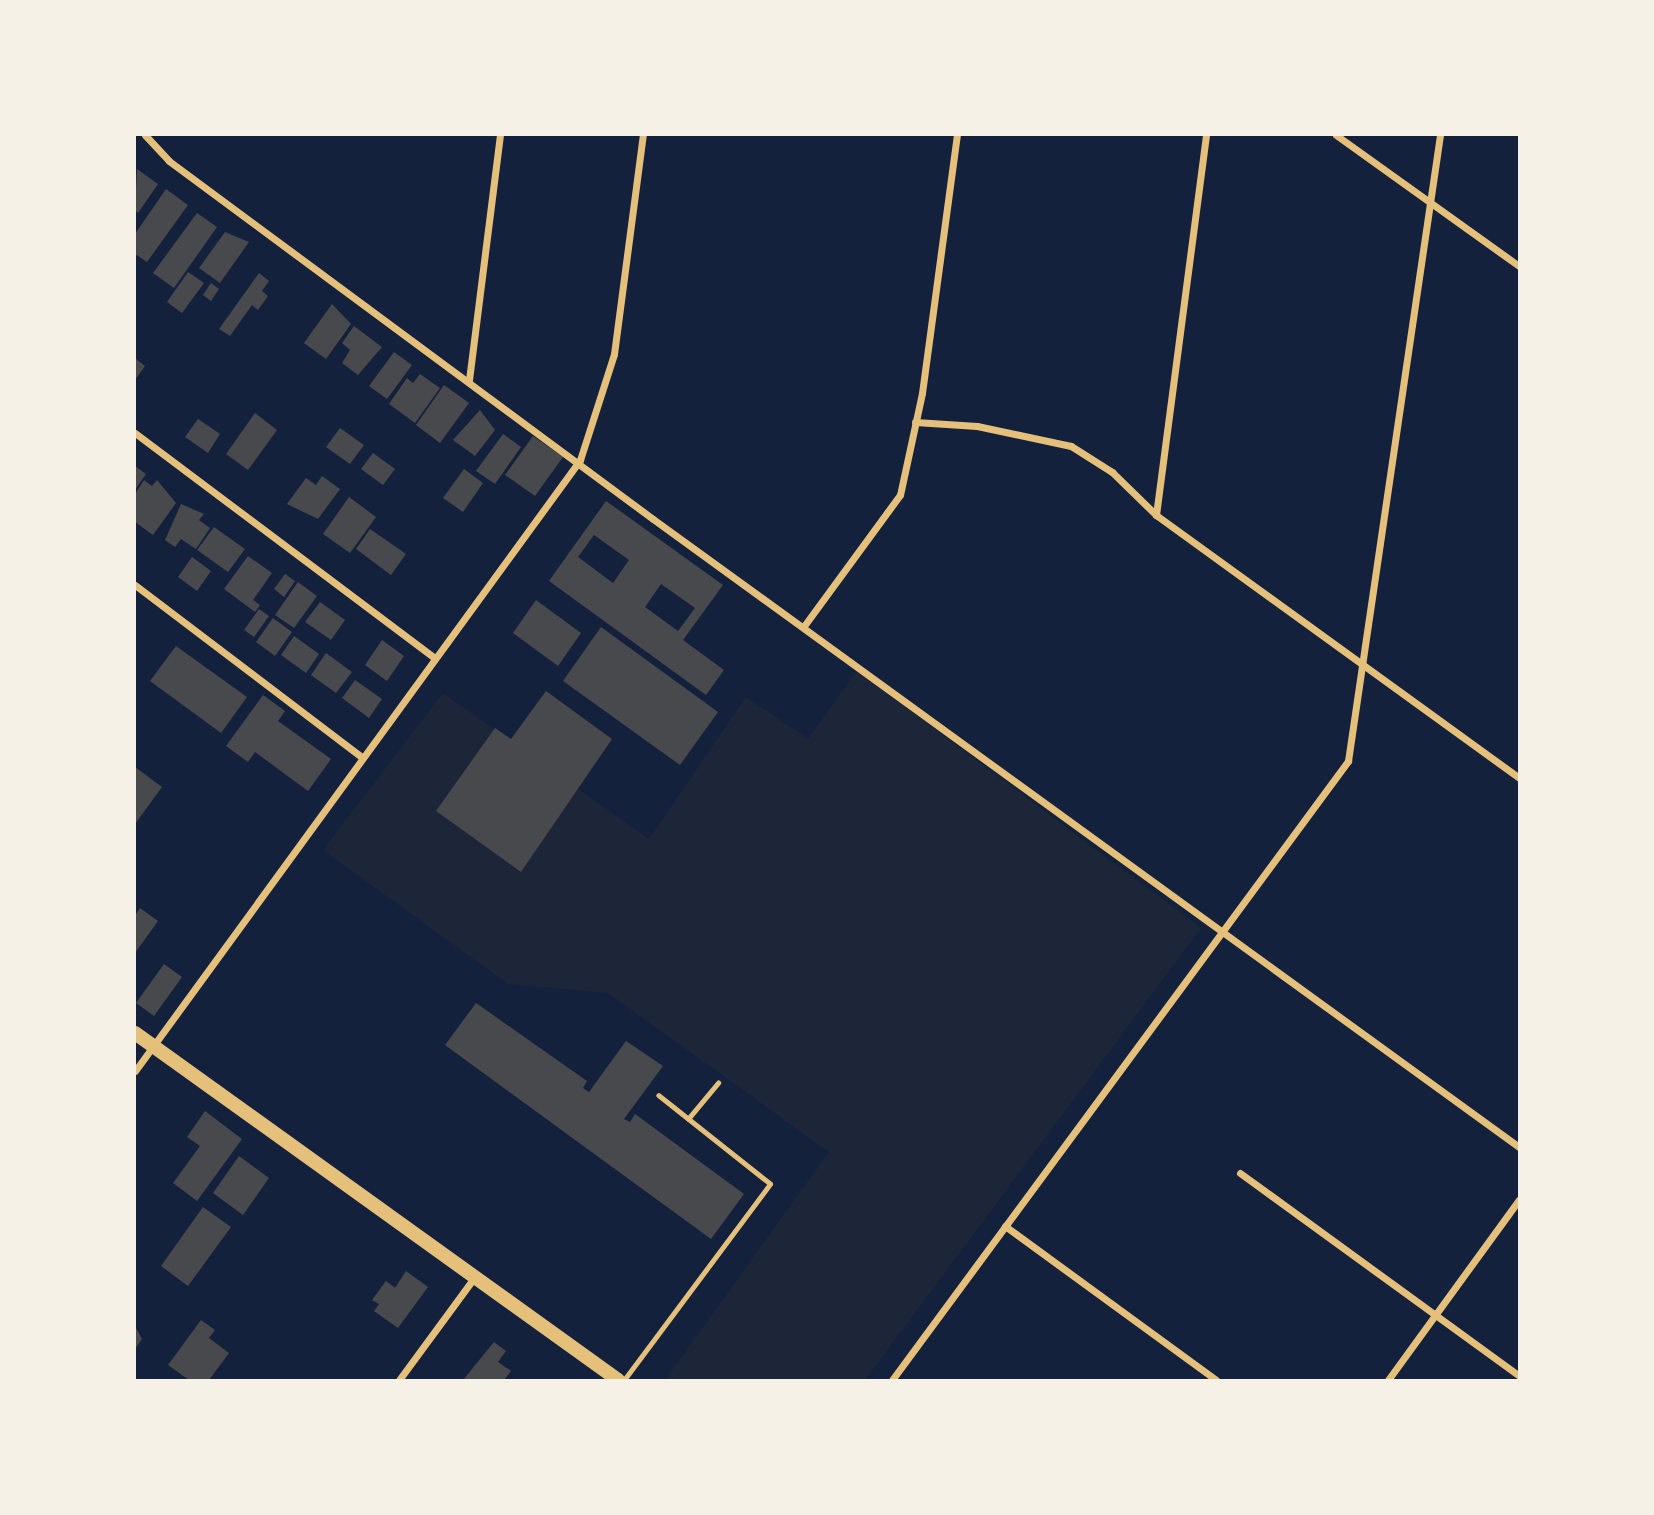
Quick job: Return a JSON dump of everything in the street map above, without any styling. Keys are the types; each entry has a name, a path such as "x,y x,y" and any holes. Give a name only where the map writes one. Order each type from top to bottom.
{"main road":[{"path":"135,1033 618,1380"}],"street":[{"path":"469,380 500,135"},
{"path":"135,1071 360,755 435,658 580,460 614,354 643,135"},
{"path":"804,626 892,510 908,467 957,135"},
{"path":"1156,515 1206,135"},
{"path":"1335,135 1519,267"},
{"path":"892,1380 1222,931 1252,899 1348,761 1440,135"},
{"path":"148,136 169,161 1519,1147"},
{"path":"915,422 977,426 1071,446 1112,472 1156,515 1363,668 1519,778"},
{"path":"135,433 435,658"},
{"path":"135,585 360,755"},
{"path":"1240,1173 1519,1376"},
{"path":"1388,1380 1519,1200"},
{"path":"1005,1226 1216,1380"},
{"path":"399,1380 474,1278"}],"lane":[{"path":"688,1119 718,1083"},
{"path":"624,1380 770,1184 659,1096"}],"shaded area":[{"path":"857,671 1201,928 865,1380 665,1380 829,1152 608,993 508,984 323,850 443,693 649,839 746,697 808,739"}],"building":[{"path":"137,169 158,184 138,213 135,210"},
{"path":"166,189 188,205 147,262 135,254 135,234"},
{"path":"197,213 217,227 174,288 153,273"},
{"path":"225,232 249,242 220,283 199,268"},
{"path":"188,272 204,283 182,313 167,302"},
{"path":"259,273 269,281 262,291 268,296 258,310 252,305 230,336 219,329"},
{"path":"211,283 219,289 211,301 203,295"},
{"path":"332,304 351,324 326,359 304,343"},
{"path":"354,326 382,347 358,375 342,363 350,350 342,343"},
{"path":"394,352 412,365 387,399 369,386"},
{"path":"135,358 145,366 135,380"},
{"path":"420,374 440,388 415,423 389,404 407,378 413,383"},
{"path":"444,385 469,403 440,443 416,425"},
{"path":"480,410 495,430 475,456 453,440"},
{"path":"255,413 277,430 248,470 226,454"},
{"path":"198,419 220,434 208,453 185,437"},
{"path":"340,428 364,445 350,464 326,447"},
{"path":"503,434 521,447 495,484 476,471"},
{"path":"533,436 563,457 535,496 505,475"},
{"path":"373,453 395,469 383,485 361,469"},
{"path":"135,466 146,474 135,490"},
{"path":"464,469 483,483 463,512 443,498"},
{"path":"322,476 340,489 318,519 287,504 306,478 316,485"},
{"path":"144,480 152,486 157,480 176,503 153,535 135,522 135,494"},
{"path":"349,497 376,517 350,553 323,534"},
{"path":"606,501 723,585 683,640 724,670 706,695 549,581","holes":["594,535 629,560 613,583 578,557","661,584 695,608 678,631 645,607"]},
{"path":"181,504 204,514 199,520 210,528 196,549 181,539 175,547 165,540"},
{"path":"214,527 245,549 228,572 197,550"},
{"path":"370,529 406,554 391,575 356,549"},
{"path":"248,556 272,573 253,600 260,605 255,612 224,589"},
{"path":"192,557 211,571 197,591 178,577"},
{"path":"285,574 295,581 284,597 274,589"},
{"path":"298,582 317,596 294,628 275,615"},
{"path":"536,600 581,633 558,666 513,633"},
{"path":"320,602 345,620 331,640 305,622"},
{"path":"259,609 269,616 254,637 244,630"},
{"path":"273,618 292,632 275,656 256,642"},
{"path":"601,627 718,712 680,765 563,681"},
{"path":"294,636 319,654 306,673 281,655"},
{"path":"382,640 404,656 387,681 365,665"},
{"path":"176,646 247,697 221,733 150,681"},
{"path":"326,653 352,672 336,693 311,675"},
{"path":"355,680 382,699 369,718 342,698"},
{"path":"546,691 612,739 521,872 436,811 495,728 511,739"},
{"path":"263,695 285,711 278,721 331,759 308,791 255,752 248,762 226,746"},
{"path":"135,767 162,787 135,824"},
{"path":"140,908 158,921 135,953 135,916"},
{"path":"164,964 182,977 154,1016 136,1003"},
{"path":"476,1003 587,1081 583,1088 589,1092 626,1041 663,1066 624,1119 630,1122 635,1114 744,1194 711,1239 445,1045"},
{"path":"205,1111 242,1139 197,1201 173,1183 200,1146 187,1137"},
{"path":"239,1156 269,1178 243,1215 213,1193"},
{"path":"203,1207 231,1227 188,1286 161,1266"},
{"path":"406,1271 428,1287 398,1328 374,1311 379,1304 372,1300 386,1281 395,1288"},
{"path":"201,1320 215,1330 209,1338 229,1353 209,1380 189,1380 168,1365"},
{"path":"135,1326 142,1339 135,1349"},
{"path":"494,1342 506,1351 498,1362 511,1371 504,1380 463,1380"}]}
